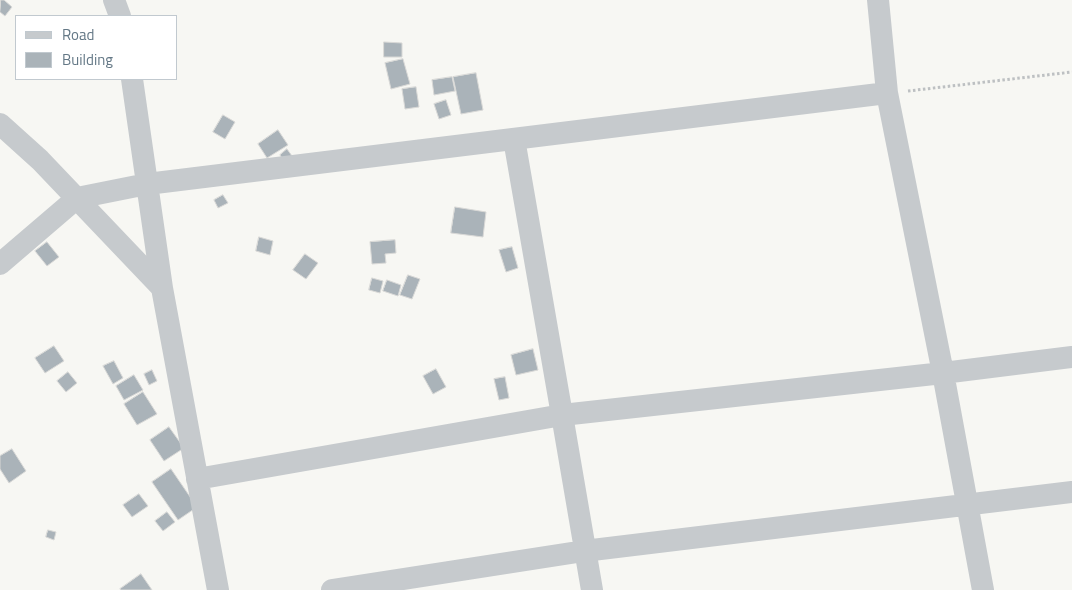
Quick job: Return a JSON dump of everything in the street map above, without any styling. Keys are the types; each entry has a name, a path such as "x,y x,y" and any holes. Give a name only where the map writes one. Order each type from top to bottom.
{"street":[{"path":"114,0 120,15"},
{"path":"878,0 887,93 943,374 983,590"},
{"path":"132,80 162,288 197,479 213,588"},
{"path":"0,264 77,198 147,184 887,93"},
{"path":"0,124 40,160 162,288"},
{"path":"514,139 592,590"},
{"path":"197,479 562,415 943,374 1072,357"},
{"path":"332,590 584,551 1072,492"}],"path":[{"path":"887,93 1072,72"}],"building":[{"path":"1,0 4,0 12,7 5,16 0,12"},
{"path":"384,42 402,43 402,57 384,57"},
{"path":"403,59 410,84 391,89 385,63"},
{"path":"476,73 483,110 461,114 453,77"},
{"path":"452,77 455,91 434,95 432,80"},
{"path":"416,87 419,107 405,109 402,89"},
{"path":"446,100 451,115 439,119 434,104"},
{"path":"223,115 235,122 225,139 213,132"},
{"path":"278,130 288,145 267,158 258,144"},
{"path":"287,149 292,156 284,161 280,155"},
{"path":"223,195 228,203 218,208 214,200"},
{"path":"455,207 486,212 483,237 451,233"},
{"path":"259,237 273,241 270,255 256,251"},
{"path":"395,240 396,253 385,254 386,263 372,264 370,242"},
{"path":"47,242 59,257 47,266 35,251"},
{"path":"512,247 518,268 506,272 499,250"},
{"path":"305,254 318,263 306,279 293,270"},
{"path":"408,275 420,279 412,299 400,295"},
{"path":"372,278 383,281 380,293 369,290"},
{"path":"387,280 401,285 398,296 383,291"},
{"path":"54,346 64,361 45,373 35,358"},
{"path":"533,349 538,370 516,375 511,355"},
{"path":"114,361 123,378 113,384 103,366"},
{"path":"436,369 446,387 433,394 423,376"},
{"path":"152,370 157,381 149,385 144,374"},
{"path":"68,372 77,383 66,392 57,381"},
{"path":"134,375 143,390 124,400 116,386"},
{"path":"505,377 509,398 499,400 494,379"},
{"path":"143,392 157,414 137,425 124,404"},
{"path":"169,427 184,448 164,461 150,440"},
{"path":"12,449 26,471 9,483 0,469 0,456"},
{"path":"171,469 197,507 178,520 152,482"},
{"path":"139,494 148,506 132,517 123,505"},
{"path":"167,512 175,522 163,531 155,521"},
{"path":"48,530 56,532 54,540 46,537"},
{"path":"141,574 152,590 120,589"}]}
